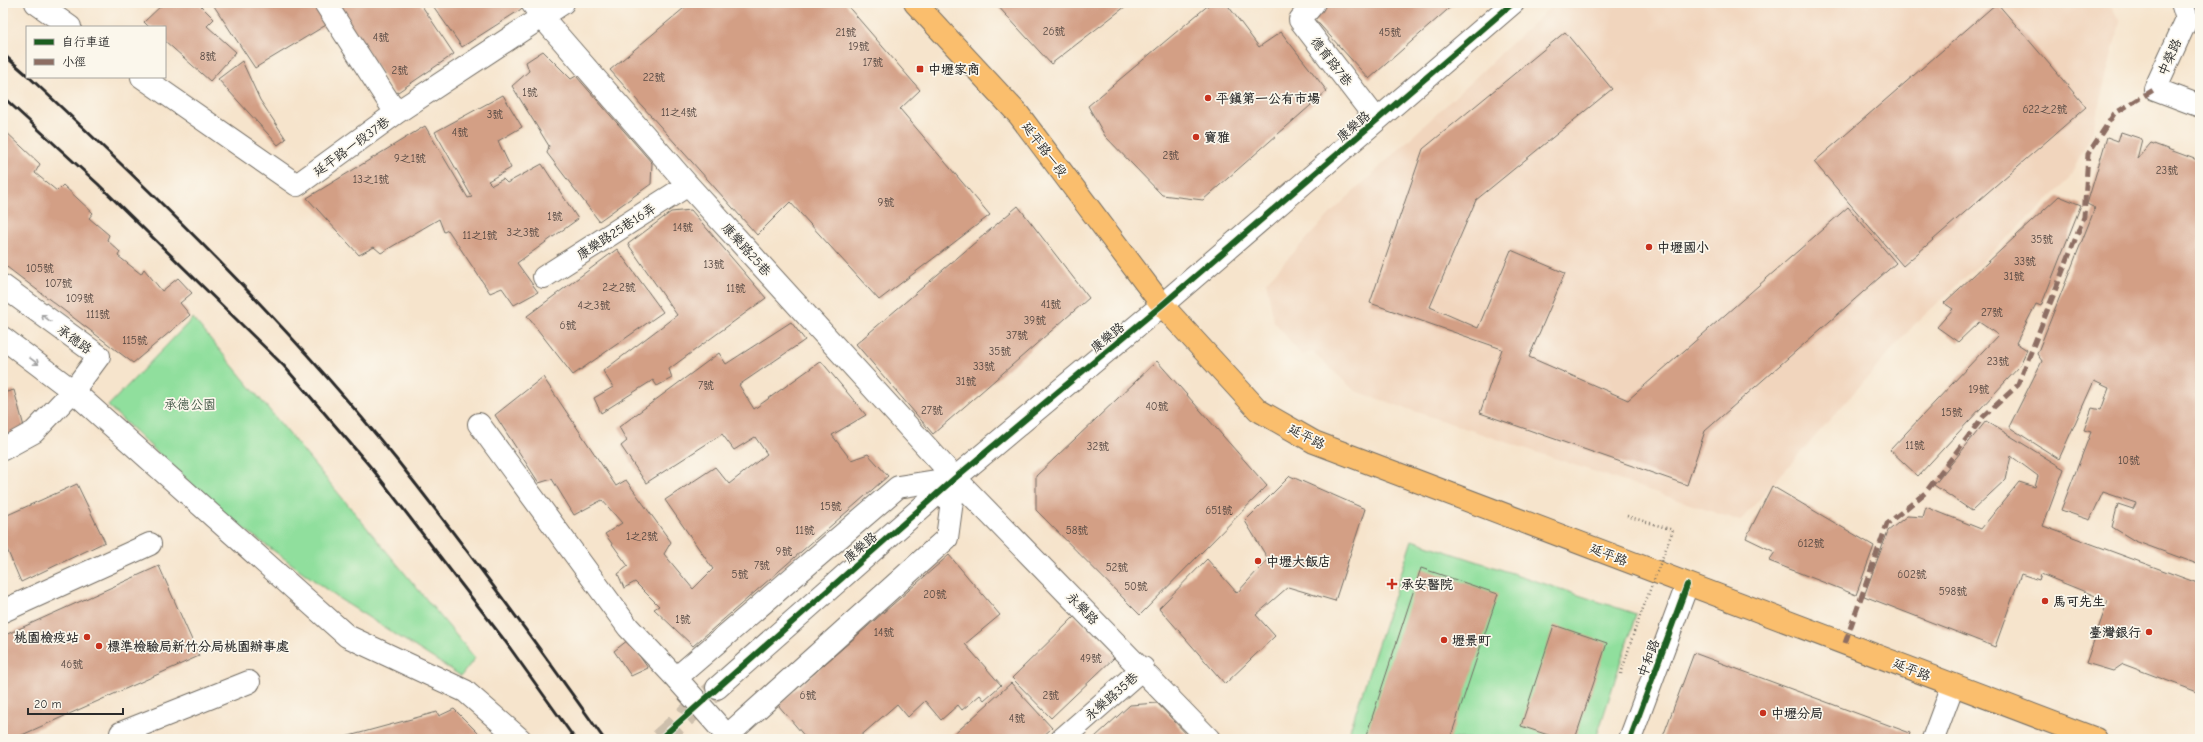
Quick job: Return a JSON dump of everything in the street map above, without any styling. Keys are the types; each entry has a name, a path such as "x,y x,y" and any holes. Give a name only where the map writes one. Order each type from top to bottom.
{"main road":[{"name":"延平路一段","path":"915,3 1019,115 1162,305"},
{"name":"延平路","path":"1162,305 1258,410 1314,442 1575,540 1687,585 2096,739"}],"street":[{"path":"36,3 69,26"},
{"path":"325,3 396,113"},
{"name":"延平路一段37巷","path":"143,78 297,185 537,10 563,3"},
{"name":"德育路7巷","path":"1314,3 1300,20 1377,120"},
{"name":"康樂路","path":"717,688 955,478 1162,305 1513,3"},
{"name":"中榮路","path":"2182,3 2187,19 2155,89 2200,106"},
{"name":"康樂路25巷","path":"537,10 688,185 955,478"},
{"name":"康樂路25巷16弄","path":"544,277 688,185"},
{"name":"承德路","path":"3,286 100,356 73,391"},
{"path":"3,338 73,391 347,636 465,690 520,739"},
{"path":"3,448 34,432 73,391"},
{"path":"479,424 628,627 729,738 947,538 955,478 898,486 676,678"},
{"name":"永樂路","path":"955,478 1142,668 1209,739"},
{"path":"3,611 150,544"},
{"name":"中和路","path":"1630,739 1687,585"},
{"name":"永樂路35巷","path":"1062,739 1142,668"},
{"path":"118,737 249,682"},
{"path":"1933,739 1953,686"}],"path":[{"path":"1621,674 1634,632 1673,530 1627,516"}],"shaded area":[{"name":"中壢國小","path":"1555,3 2109,3 2120,21 2092,133 2068,181 1914,325 1740,521 1355,391 1313,352 1301,355 1274,321 1266,282 1332,212"}],"green space":[{"name":"承德公園","path":"193,318 475,658 461,676 338,598 221,512 108,406"},
{"name":"壢景町","path":"1412,540 1636,614 1596,739 1347,739"}],"building":[{"path":"164,3 198,3 214,19 207,26 236,52 210,81 166,42 166,26 148,26 144,22"},
{"path":"212,3 319,3 331,22 255,68"},
{"path":"335,3 420,3 454,54 395,94"},
{"path":"431,3 520,3 523,8 462,47"},
{"path":"690,3 845,3 920,90 900,109 990,215 879,300 790,202 757,235 610,70"},
{"path":"995,3 1123,3 1126,6 1051,64"},
{"name":"平鎮第一公有市場","path":"1211,3 1226,3 1259,47 1281,32 1327,91 1203,200 1162,195 1105,136 1088,106"},
{"path":"1262,3 1280,3 1281,4 1264,6"},
{"path":"1329,3 1455,3 1369,79 1311,15"},
{"path":"1997,3 2086,107 1903,266 1814,162"},
{"path":"1565,32 1612,89 1476,200 1430,307 1478,328 1511,250 1565,273 1529,357 1628,400 1848,207 1896,263 1705,431 1687,485 1480,413 1502,349 1370,303 1423,149"},
{"path":"543,51 571,79 576,76 652,163 651,184 599,221 547,153 549,146 512,86 529,71 526,62"},
{"path":"242,61 260,100 286,139 278,145 218,79"},
{"path":"503,95 522,127 498,141 511,168 488,181 492,185 503,179 507,183 542,164 578,219 517,263 538,292 514,305 502,288 490,293 448,230 444,232 439,219 381,253 374,247 359,255 307,198 425,126 468,198 472,197 435,132"},
{"path":"3,129 40,164 35,173 57,191 63,185 93,213 89,218 109,235 107,240 120,252 118,256 141,274 144,269 162,291 178,278 192,293 180,303 190,315 133,363 3,264"},
{"path":"2121,132 2142,139 2137,159 2151,143 2200,161 2200,565 2135,541 2112,527 2118,504 2133,509 2136,503 2103,492 2090,520 2061,510 2091,432 2084,430 2092,408 2101,410 2109,388 2094,381 2059,459 2009,427 2042,361 2037,354 2095,208 2087,204 2107,137 2118,141"},
{"path":"2059,196 2081,205 2041,306 2036,304 2016,343 2027,350 2019,367 1918,476 1890,450 1998,335 1979,322 1958,342 1937,327 1953,309 1944,303"},
{"path":"1018,206 1089,298 933,434 856,344"},
{"path":"691,210 766,298 669,369 672,378 657,386 653,380 601,413 594,398 613,387 603,371 677,315 628,244 671,212"},
{"path":"617,249 663,312 573,375 527,316"},
{"path":"791,322 805,340 739,385 754,409 821,361 866,415 832,435 851,460 868,454 888,476 693,646 654,609 659,606 635,582 624,588 618,574 628,566 605,534 622,523 602,500 574,515 552,479 539,483 495,415 543,377 616,486 626,480 671,542 664,554 693,589 713,569 665,500 715,467 729,484 767,454 755,437 734,450 722,434 646,483 621,446 627,441 619,427 719,353 726,364"},
{"path":"1157,361 1267,486 1140,615 1036,510 1036,476"},
{"path":"14,390 26,434 3,437 3,393"},
{"path":"1986,421 2064,469 2043,526 2200,584 2200,693 2123,664 2113,671 2086,663 2108,601 2041,574 2039,580 2021,574 1995,647 1864,596 1888,531 1907,516 1923,517 1926,507 1981,529 2019,482 2035,487 2038,476 2011,456 2006,479 1972,511 1934,485"},
{"path":"1290,476 1365,509 1335,601 1288,587 1256,615 1275,636 1225,684 1159,608 1207,559 1237,593 1268,559 1245,521"},
{"path":"77,484 105,542 21,582 3,540 3,517"},
{"path":"1772,486 1874,546 1856,595 1769,561 1775,552 1746,538"},
{"path":"949,555 1000,615 965,644 1001,685 984,700 980,695 962,710 958,705 941,720 925,701 908,717 897,704 857,739 807,739 778,705"},
{"name":"標準檢驗局新竹分局桃園辦事處","path":"159,566 199,656 13,739 3,739 3,636"},
{"path":"1421,568 1498,594 1450,739 1365,739"},
{"path":"1075,616 1115,657 1051,718 1012,678"},
{"path":"1554,625 1607,643 1575,739 1560,739 1521,726"},
{"path":"628,640 648,668 631,676 614,651"},
{"name":"中壢分局","path":"1694,653 1910,733 1908,739 1662,739"},
{"path":"1011,683 1052,728 1040,739 949,739"},
{"path":"1157,703 1191,739 1096,739 1095,737 1130,705"},
{"path":"454,709 482,737 480,739 338,739 437,712 439,716"}],"tunnel":[{"path":"660,739 717,688"}],"railway":[{"path":"3,54 26,74"},
{"path":"30,78 173,214 265,309 354,408 423,493 476,563 604,739"},
{"path":"3,97 98,184 284,366 374,471 505,641 575,739"}],"marked path":[{"path":"1845,643 1887,524 1925,493 1983,417 2018,385 2084,217 2088,154 2114,114 2155,89"}],"cycle path":[{"path":"660,739 955,478 1162,305 1513,3"},
{"path":"1630,739 1687,585"}],"place":[{"name":"中壢家商","path":"920,69"},
{"name":"平鎮第一公有市場","path":"1208,98"},
{"name":"寶雅","path":"1196,137"},
{"name":"中壢國小","path":"1649,247"},
{"name":"中壢大飯店","path":"1258,561"},
{"name":"承安醫院","path":"1392,584"},
{"name":"馬可先生","path":"2045,601"},
{"name":"臺灣銀行","path":"2149,632"},
{"name":"桃園檢疫站","path":"87,637"},
{"name":"壢景町","path":"1444,640"},
{"name":"標準檢驗局新竹分局桃園辦事處","path":"99,646"},
{"name":"中壢分局","path":"1763,713"}]}
